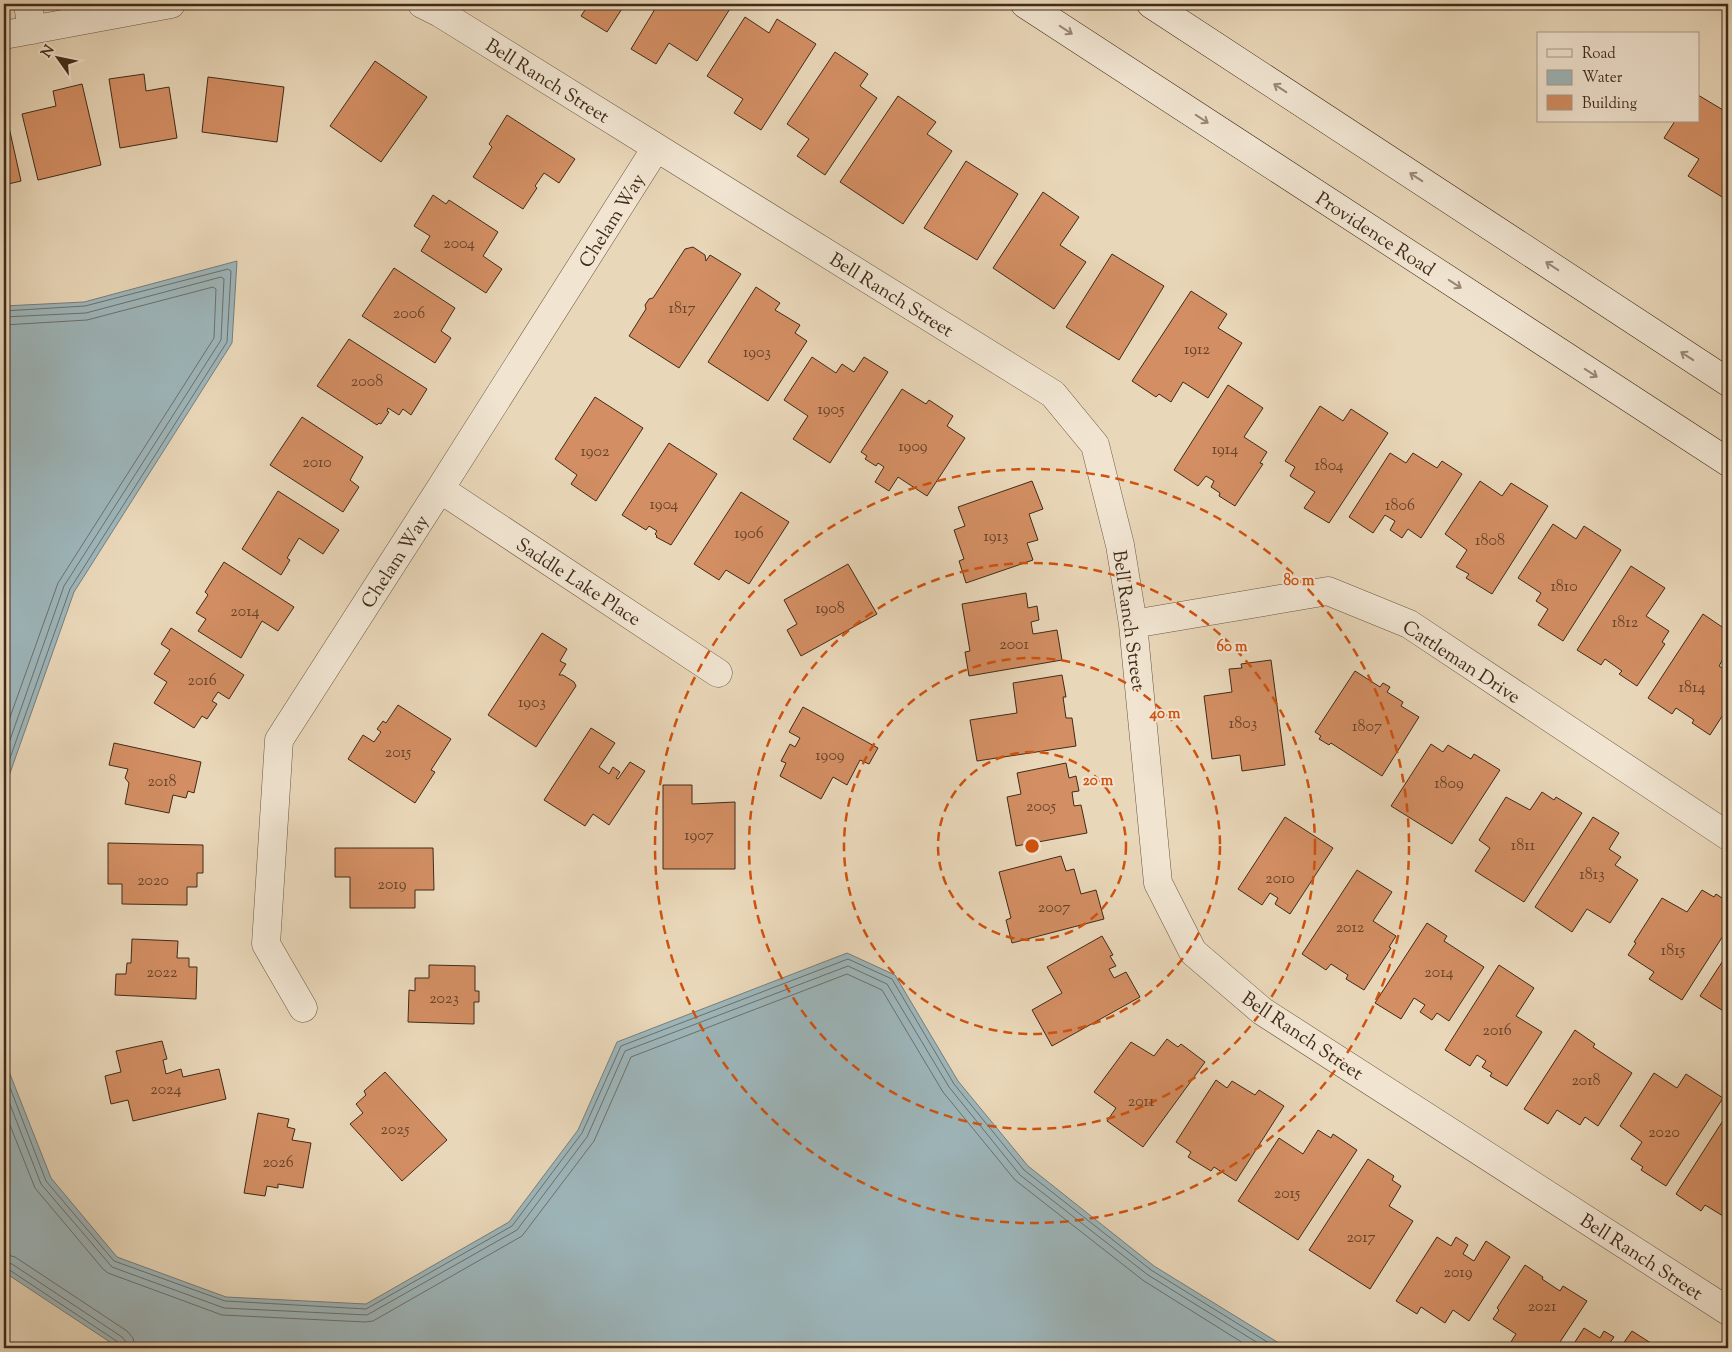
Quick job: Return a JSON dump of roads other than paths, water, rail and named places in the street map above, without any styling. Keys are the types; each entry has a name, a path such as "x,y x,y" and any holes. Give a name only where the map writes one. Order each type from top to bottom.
{"street":[{"path":"4,35 30,17 171,4"},
{"name":"Bell Ranch Street","path":"422,4 440,12 1053,394 1095,445 1120,545 1134,624 1158,882 1193,952 1262,1010 1728,1311"},
{"name":"Providence Road","path":"1025,4 1728,462"},
{"path":"1151,4 1728,382"},
{"name":"Chelam Way","path":"303,1008 266,944 279,740 440,490 656,148"},
{"name":"Saddle Lake Place","path":"440,490 718,674"},
{"name":"Cattleman Drive","path":"1134,624 1328,590 1409,624 1728,836"}],"water":[{"path":"237,261 232,343 74,592 4,790 4,306 84,302"},
{"path":"847,953 895,975 958,1081 1028,1166 1154,1266 1287,1348 119,1348 4,1272 4,1059 51,1178 117,1257 226,1297 366,1304 509,1222 578,1130 617,1042"}]}
